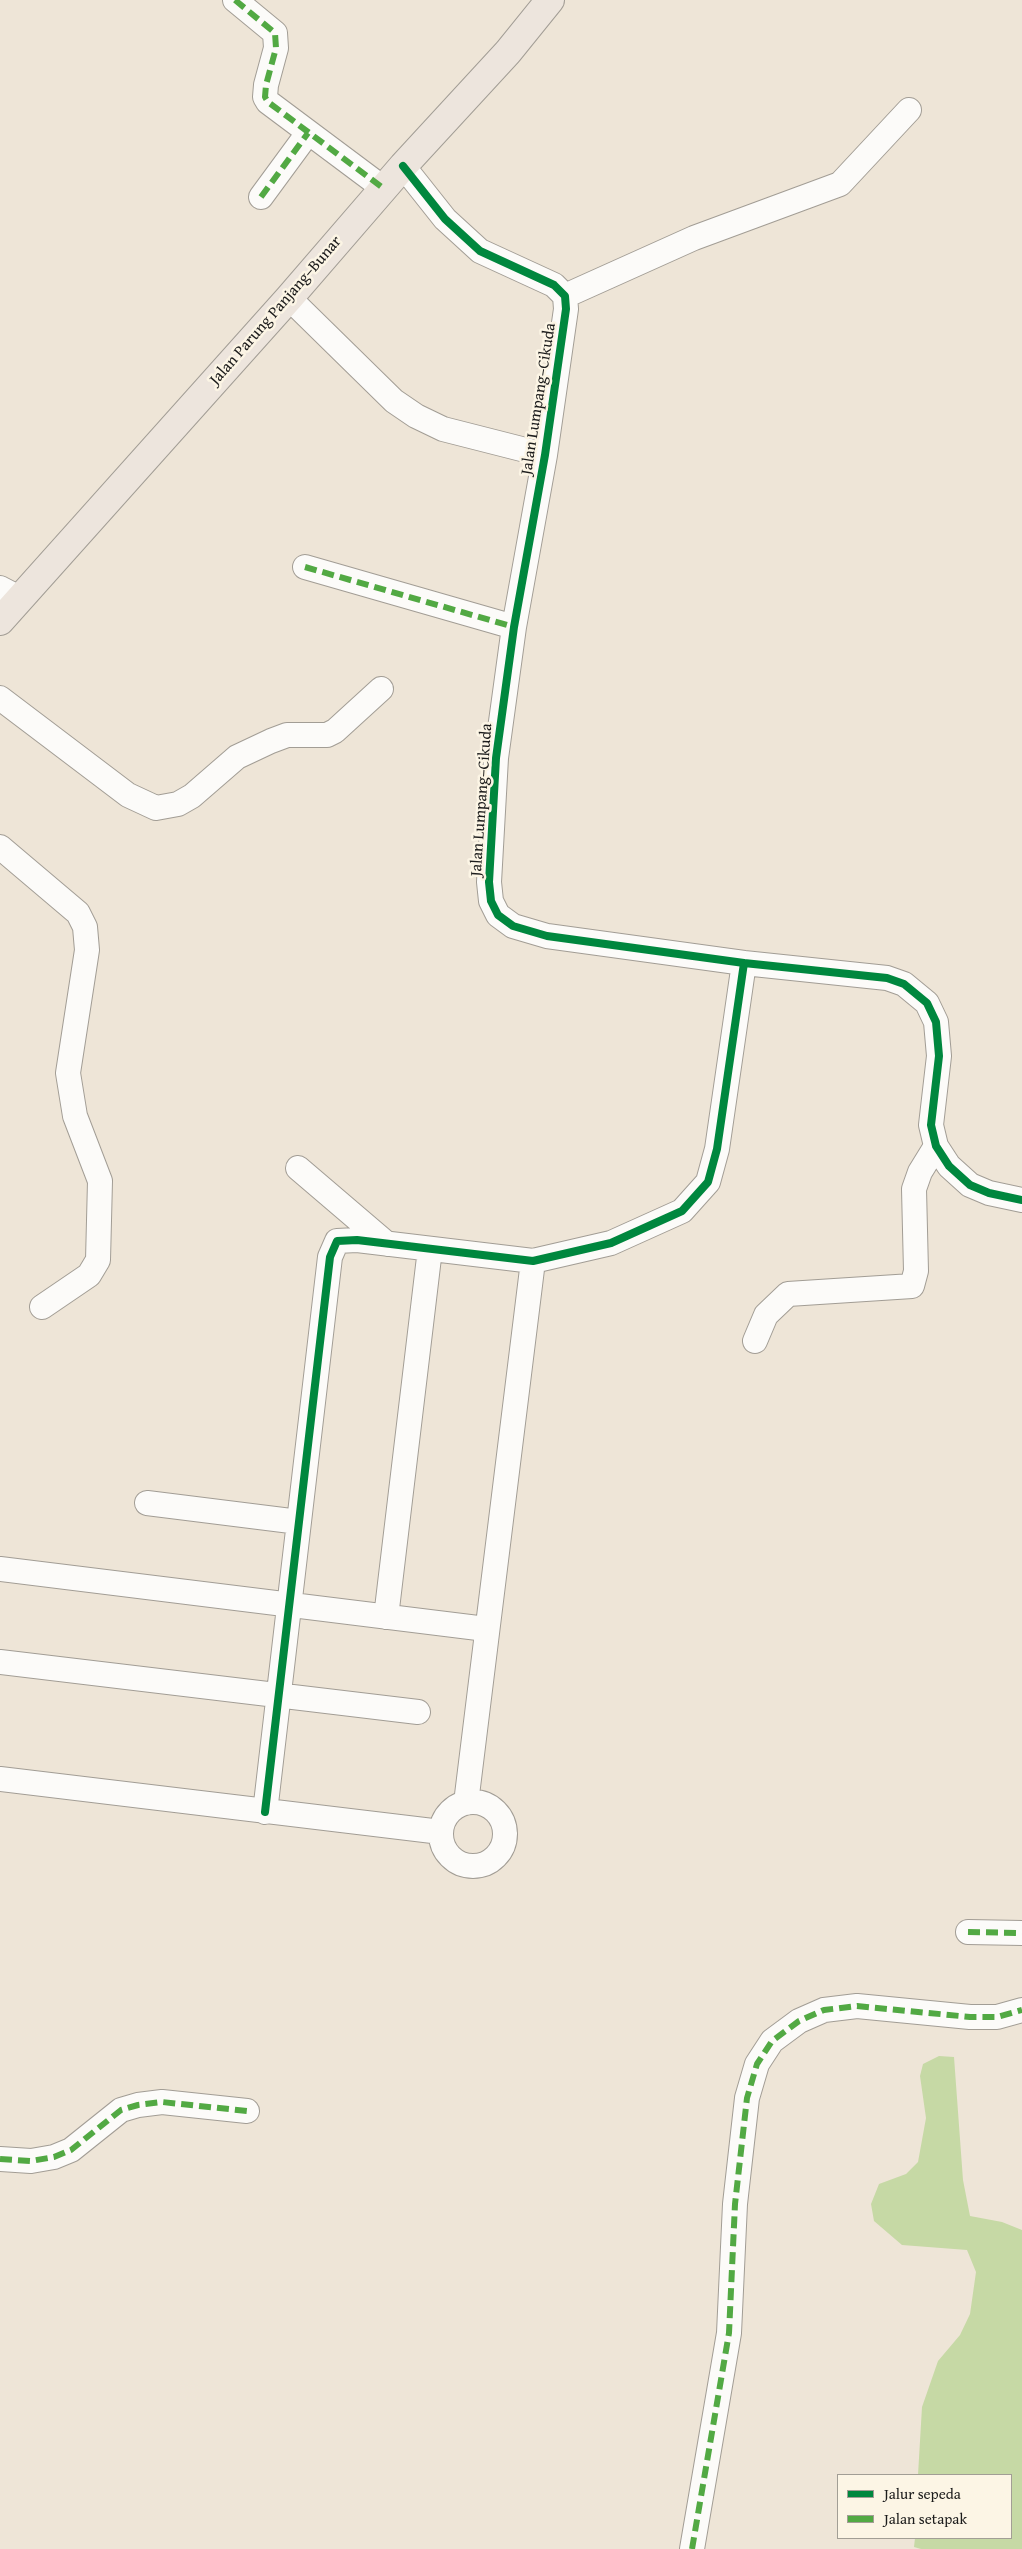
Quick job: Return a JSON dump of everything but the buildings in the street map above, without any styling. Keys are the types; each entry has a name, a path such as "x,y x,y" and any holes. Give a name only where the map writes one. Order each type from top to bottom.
{"main road":[{"name":"Jalan Parung Panjang–Bunar","path":"0,621 10,594 289,298 383,188 508,52 550,0"}],"street":[{"path":"235,0 275,33 276,48 266,85 265,97 308,133 383,188"},
{"path":"403,166 446,219 480,251 554,285 565,296 694,238 840,184 909,110"},
{"path":"261,197 308,133"},
{"name":"Jalan Lumpang–Cikuda","path":"565,296 566,309 545,455 514,627 496,758 489,882 491,901 498,915 513,926 547,936 744,963 887,978 904,984 927,1003 936,1022 940,1056 931,1125 936,1146 949,1166 970,1185 989,1193 1022,1200"},
{"path":"289,298 394,402 416,416 444,429 545,455"},
{"path":"306,567 514,627"},
{"path":"0,698 128,795 156,808 178,804 192,796 237,757 271,741 287,735 327,735 381,689"},
{"path":"0,847 78,913 85,927 86,935 87,950 68,1072 75,1116 100,1181 98,1260 89,1274 42,1307"},
{"path":"265,1812 330,1257 336,1242 357,1240 533,1260 611,1243 682,1212 708,1182 717,1149 744,963"},
{"path":"755,1341 766,1315 788,1294 912,1286 916,1271 914,1189 920,1172 936,1146"},
{"path":"298,1168 387,1244"},
{"path":"386,1617 430,1248"},
{"path":"466,1803 533,1260"},
{"path":"147,1503 300,1522"},
{"path":"0,1569 486,1630"},
{"path":"0,1662 418,1712"},
{"path":"0,1779 441,1832"},
{"path":"476,1802 487,1805 496,1811 505,1831 500,1852 482,1864 462,1864 454,1859 446,1851 441,1832 448,1813 466,1803 476,1802"},
{"path":"968,1932 1022,1933"},
{"path":"692,2549 729,2333 735,2204 747,2098 757,2064 772,2041 799,2021 824,2010 857,2006 970,2017 997,2017 1022,2010"},
{"path":"0,2159 31,2161 54,2157 71,2150 121,2110 138,2105 162,2102 247,2111"}],"green space":[{"path":"939,2056 954,2057 963,2180 970,2216 1002,2222 1022,2230 1022,2549 921,2549 914,2547 915,2539 1012,2539 1012,2474 918,2474 922,2407 938,2361 960,2335 970,2314 976,2272 967,2250 902,2245 874,2221 871,2204 879,2184 906,2174 918,2162 926,2118 920,2076 923,2064"}],"marked path":[{"path":"235,0 275,33 276,48 266,85 265,97 268,102 383,188"},
{"path":"261,197 308,133"},
{"path":"305,567 514,627"},
{"path":"968,1932 1022,1933"},
{"path":"692,2549 729,2333 735,2204 747,2098 757,2064 772,2041 799,2021 824,2010 857,2006 970,2017 997,2017 1022,2010"},
{"path":"0,2159 31,2161 54,2157 71,2150 121,2110 138,2105 162,2102 247,2111"}],"cycle path":[{"path":"403,166 445,219 480,251 554,285 565,296 566,309 545,455 514,627 496,758 489,882 491,901 498,915 513,926 547,936 744,963 887,978 904,984 927,1003 936,1022 939,1056 931,1125 936,1146 949,1166 970,1185 989,1193 1022,1200"},
{"path":"265,1812 330,1257 337,1241 357,1240 533,1261 611,1243 682,1211 708,1182 717,1149 744,963"}]}
